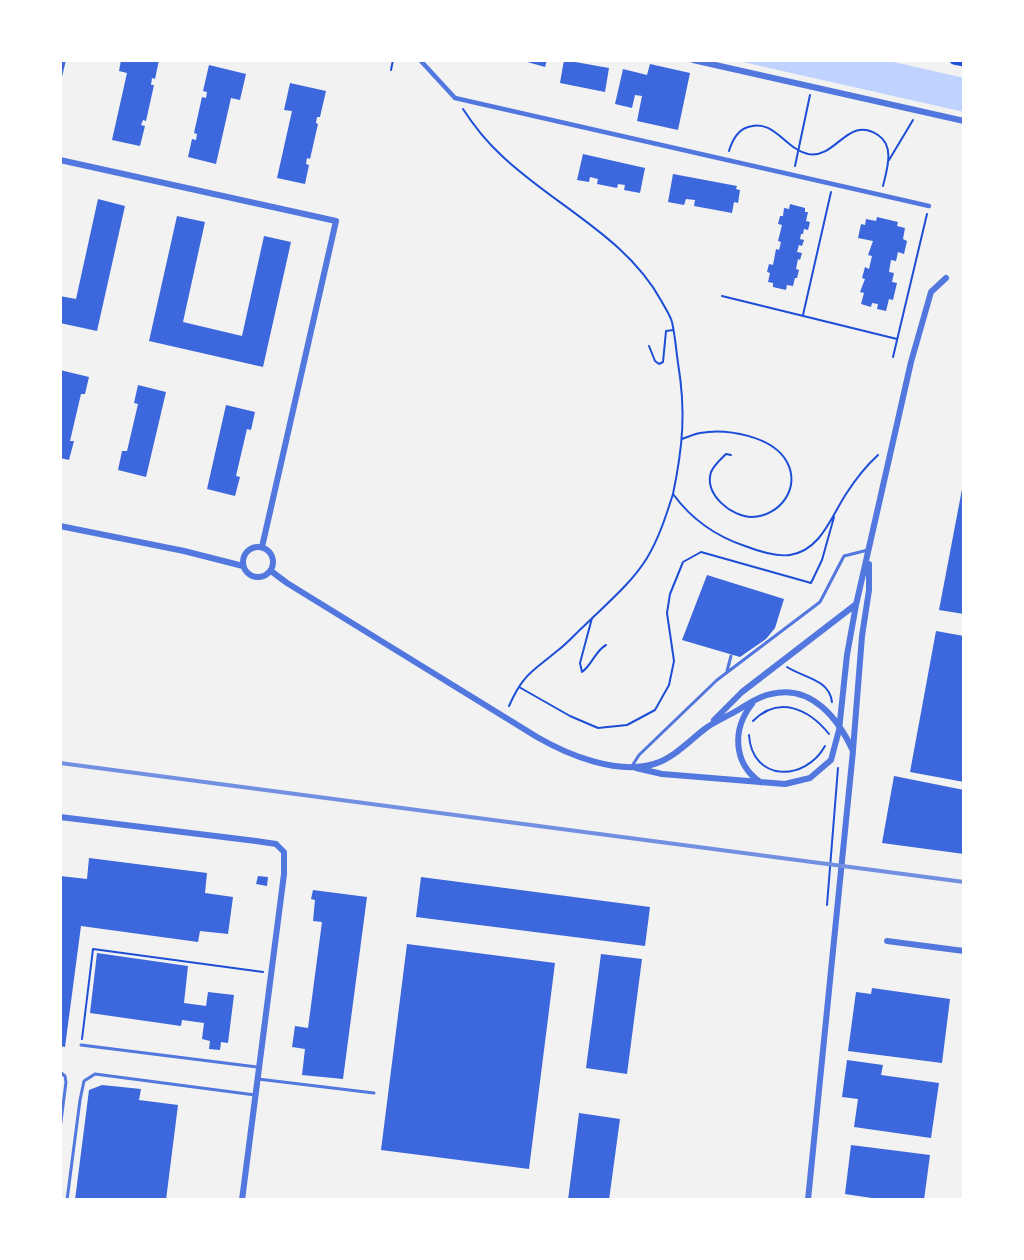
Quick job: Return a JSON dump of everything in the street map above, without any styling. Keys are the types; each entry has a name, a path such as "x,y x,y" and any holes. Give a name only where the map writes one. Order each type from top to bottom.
{"main road":[{"path":"954,60 964,62"}],"street":[{"path":"420,60 455,98 928,206"},
{"path":"693,60 964,121"},
{"path":"60,160 336,221 262,547"},
{"path":"271,571 555,747 579,757 662,774 777,784 802,781 821,770 833,756 839,730 847,655 856,605 911,362 931,292 946,278"},
{"path":"60,526 184,551 243,566"},
{"path":"256,547 262,547 272,557 271,571 258,578 248,574 243,566 245,553 256,547"},
{"path":"808,1200 853,751 862,636 869,590 869,550"},
{"path":"709,726 742,692 856,605"},
{"path":"632,767 663,760 709,726 755,700 766,695 788,692 802,695 821,705 844,733 853,751"},
{"path":"755,700 741,723 738,744 745,767 760,782"},
{"path":"60,817 276,844 284,852 285,861 272,973 242,1200"},
{"path":"887,941 964,951"}],"lane":[{"path":"632,767 639,755 727,673 820,602 844,556 869,550"},
{"path":"727,673 731,656"},
{"path":"81,1046 259,1068"},
{"path":"60,1072 65,1076 66,1082 60,1129"},
{"path":"67,1200 80,1100 84,1081 88,1077 95,1074 255,1095"},
{"path":"258,1079 374,1093"}],"path":[{"path":"391,70 393,60"},
{"path":"793,174 810,96"},
{"path":"455,98 474,125 501,155 613,243 638,266 654,287 672,321 684,395 682,439 673,494 657,539 646,560 609,602 558,651 536,667 519,687 509,706"},
{"path":"882,194 889,160 913,120"},
{"path":"726,159 733,140 739,133 746,127 756,125 773,130 798,150 814,154 830,149 848,134 864,130 873,132 885,141 889,160"},
{"path":"803,315 833,183"},
{"path":"893,357 928,206"},
{"path":"722,296 897,339"},
{"path":"649,346 656,361 659,364 663,362 666,331 673,330"},
{"path":"682,439 699,433 730,432 754,437 773,447 787,461 792,478 787,498 774,511 759,517 744,517 730,510 718,499 710,477 712,468 726,454 731,455"},
{"path":"673,494 685,510 710,531 731,542 761,552 788,555 806,550 824,532 846,494 878,454"},
{"path":"519,687 570,716 598,728 627,725 655,710 669,685 674,661 667,613 670,594 682,562 700,552 811,583 822,560 836,512"},
{"path":"592,618 580,663 582,672 600,649 606,645"},
{"path":"787,668 821,683 827,688 832,705"},
{"path":"753,722 762,712 774,707 801,710 828,732 833,741"},
{"path":"749,732 754,756 760,764 778,772 806,766 814,760 827,741"},
{"path":"826,910 838,764"},
{"path":"81,1046 93,949 272,973"}],"water":[{"path":"734,60 885,60 964,78 964,112"}],"building":[{"path":"60,60 66,60 61,81 60,81"},
{"path":"121,60 159,60 155,79 152,78 151,85 154,85 146,121 143,120 141,125 145,126 140,146 112,140 127,73 119,71"},
{"path":"520,60 547,60 545,67"},
{"path":"564,60 609,68 605,92 560,83"},
{"path":"650,64 690,73 678,130 637,121 642,96 635,95 632,108 615,104 623,69 647,75"},
{"path":"209,65 246,74 240,100 231,98 216,164 188,157 192,139 196,140 197,134 194,133 202,97 206,98 207,92 203,91"},
{"path":"290,83 326,91 320,117 317,117 316,123 318,124 310,159 307,158 306,164 309,165 305,184 277,178 292,111 284,110"},
{"path":"583,154 645,168 640,193 624,190 625,185 618,184 617,188 597,184 598,179 590,177 589,182 577,180"},
{"path":"673,174 737,186 736,189 740,190 738,203 734,202 732,213 694,206 695,200 686,199 684,205 668,202"},
{"path":"98,199 125,206 97,331 60,323 60,296 76,299"},
{"path":"790,204 805,208 805,212 808,212 806,221 810,222 808,230 804,229 801,234 800,239 804,240 797,252 802,253 796,269 799,270 797,278 793,286 787,285 786,290 773,287 773,283 768,282 770,273 767,272 769,264 773,265 776,249 779,250 781,242 778,241 782,225 778,224 780,216 783,216 784,208 789,209"},
{"path":"177,216 205,222 183,322 242,336 264,236 291,242 263,367 149,341"},
{"path":"877,217 898,222 897,226 905,228 903,239 907,241 904,254 898,252 896,261 891,260 889,272 894,273 892,282 897,283 893,300 889,299 886,311 877,309 878,304 872,303 871,307 861,304 864,293 860,292 865,279 862,278 865,267 869,269 872,256 868,255 873,241 858,238 861,224 865,225 866,219 876,221"},
{"path":"60,370 89,377 85,394 81,394 70,441 74,441 69,460 60,458"},
{"path":"138,385 166,392 146,477 118,470 122,451 127,451 138,404 134,403"},
{"path":"226,405 255,412 251,430 247,429 236,476 240,477 235,496 207,489"},
{"path":"964,484 964,614 939,610"},
{"path":"707,575 784,599 775,628 766,639 740,657 682,640"},
{"path":"936,631 964,636 964,782 910,772"},
{"path":"894,776 964,790 964,854 882,843"},
{"path":"89,858 207,873 205,893 233,897 228,934 200,931 198,942 81,926 65,1047 60,1046 60,876 87,879"},
{"path":"258,876 268,877 267,886 256,884"},
{"path":"421,877 650,907 645,946 416,917"},
{"path":"313,890 367,897 343,1079 302,1075 305,1049 292,1047 295,1026 308,1028 322,922 313,921 315,900 311,899"},
{"path":"407,944 555,963 529,1169 381,1150"},
{"path":"97,953 188,966 184,1003 206,1006 208,992 234,995 228,1043 221,1042 220,1050 209,1049 210,1041 202,1039 204,1023 182,1020 181,1026 90,1013"},
{"path":"601,954 642,959 627,1074 586,1068"},
{"path":"872,988 950,999 942,1063 848,1051 856,992 871,994"},
{"path":"847,1060 883,1065 881,1075 939,1083 931,1138 854,1127 858,1099 842,1097"},
{"path":"102,1085 141,1089 139,1100 178,1105 166,1200 75,1200 89,1090"},
{"path":"579,1113 620,1119 609,1200 568,1200"},
{"path":"851,1145 930,1155 924,1200 885,1200 845,1194"}],"railway":[{"path":"60,763 964,882"}]}
